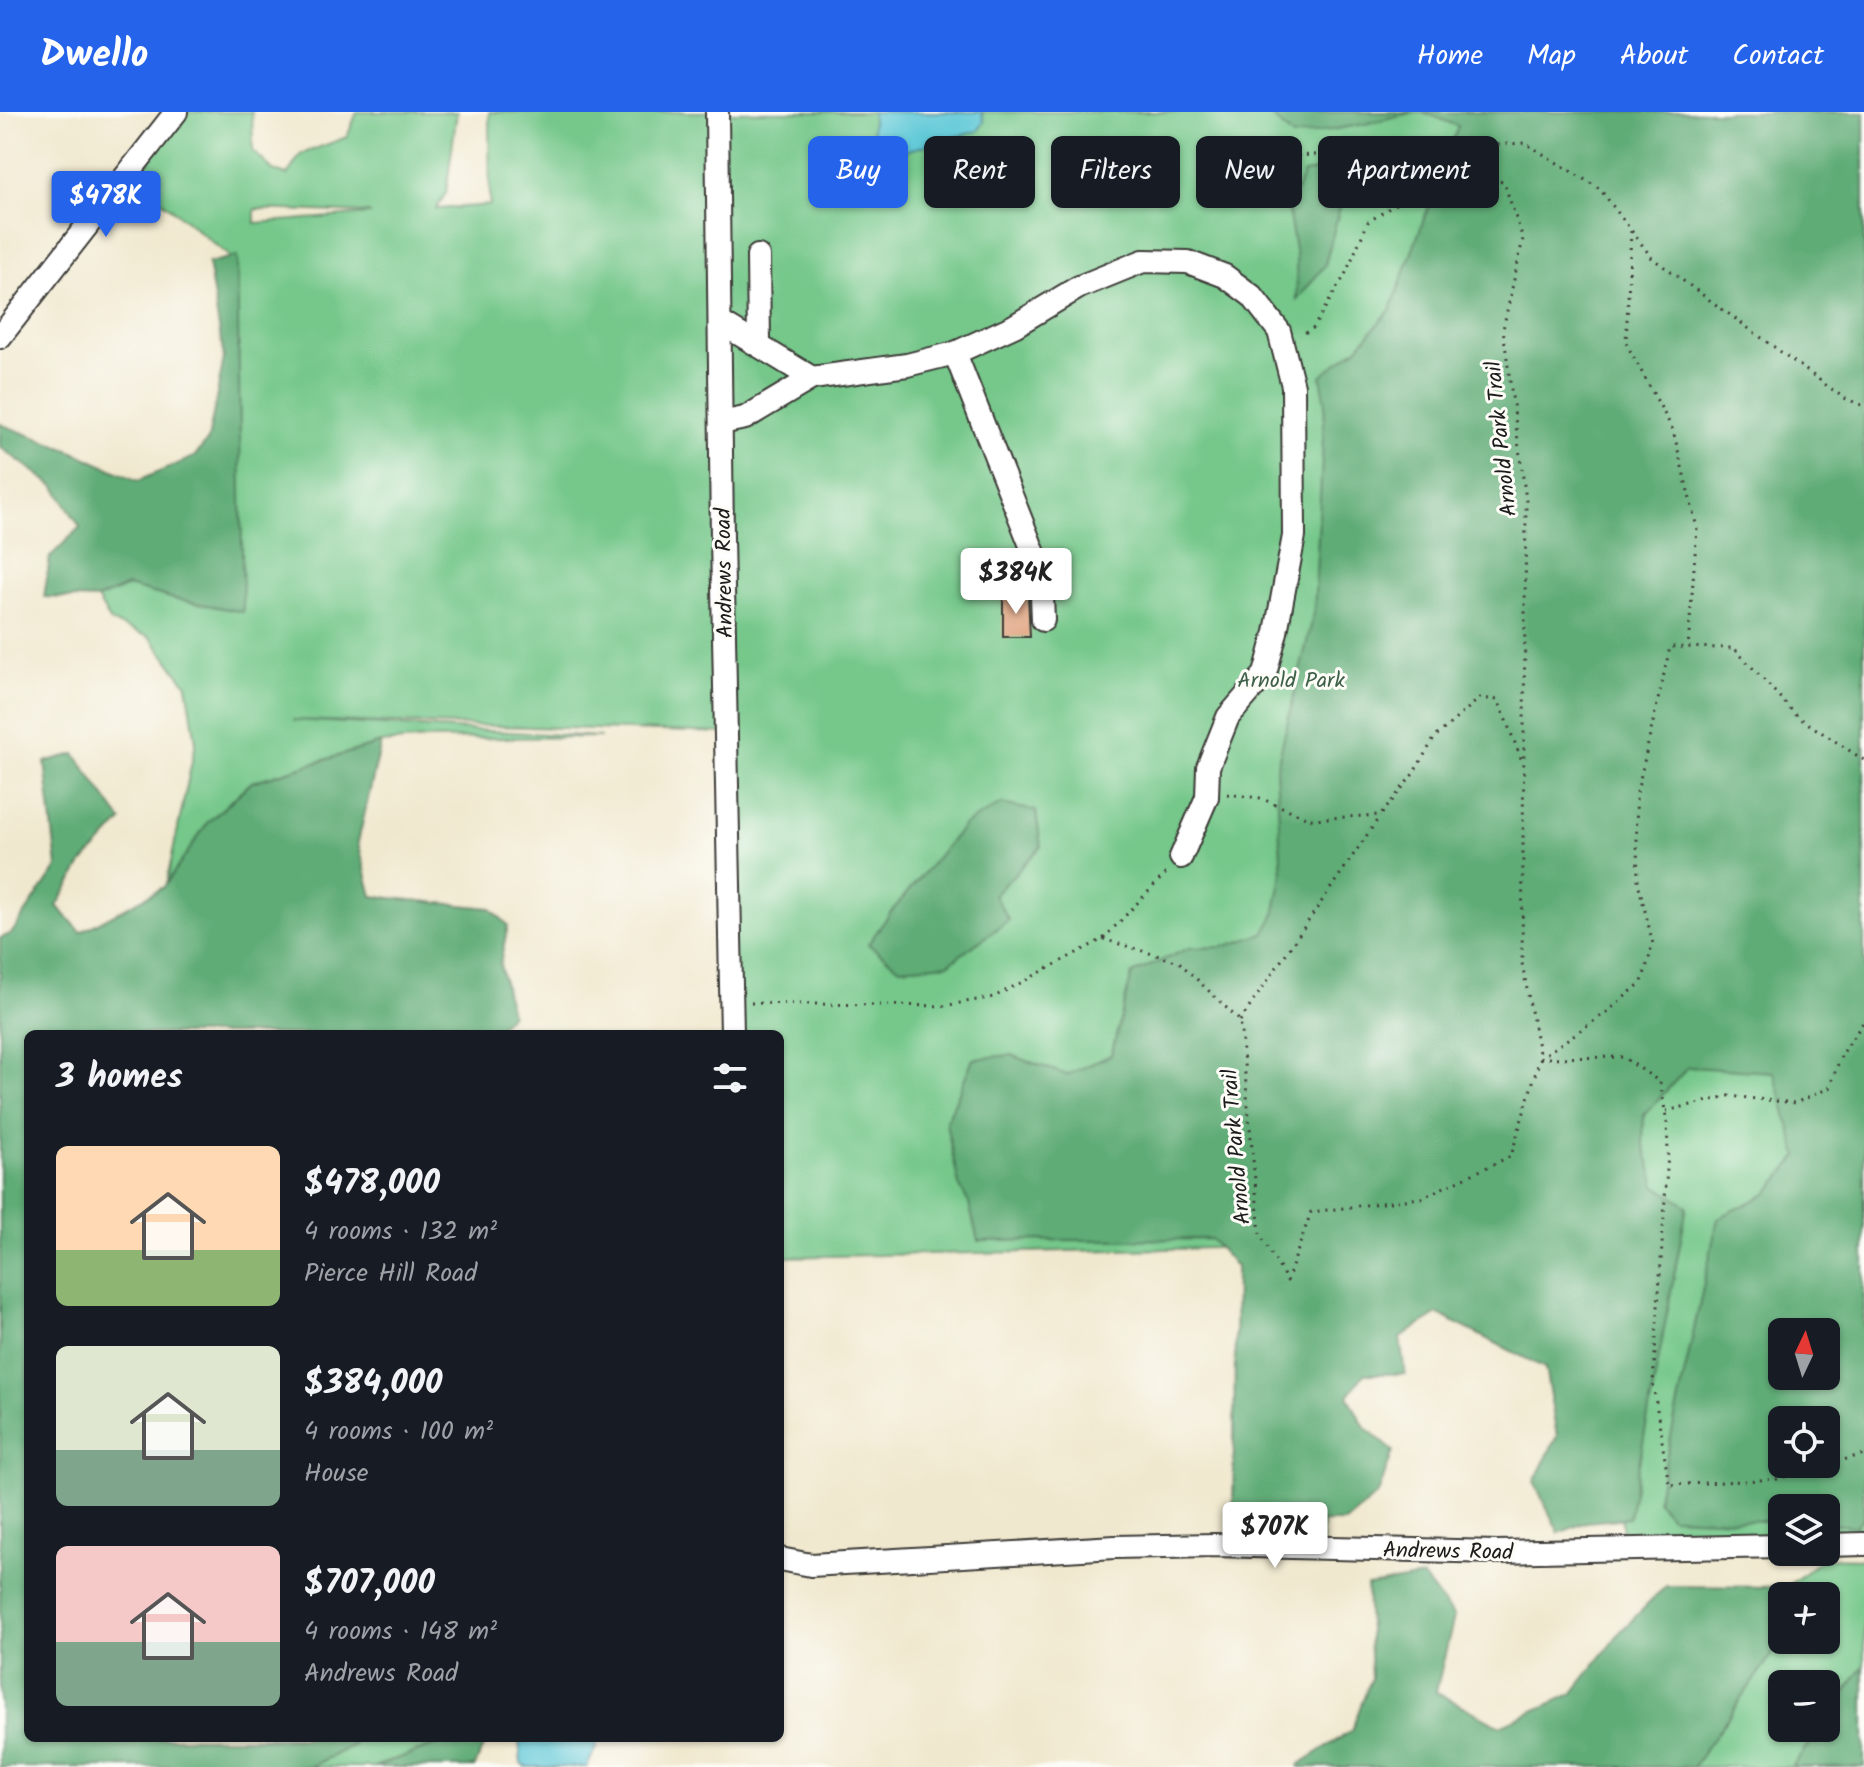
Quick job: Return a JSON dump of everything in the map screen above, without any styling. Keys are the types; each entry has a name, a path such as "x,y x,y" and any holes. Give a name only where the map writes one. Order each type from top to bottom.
{"street":[{"path":"0,337 176,112"},
{"name":"Andrews Road","path":"717,112 732,1030"},
{"path":"758,256 759,345"},
{"path":"721,423 745,418 812,378 907,365 955,353 1014,326 1079,287 1143,261 1188,262 1225,276 1252,296 1279,331 1293,386 1294,536 1265,674 1228,717 1208,767 1207,797 1181,857"},
{"path":"721,323 812,378"},
{"path":"955,353 1041,571 1043,620"},
{"path":"1840,1545 1864,1544"},
{"name":"Andrews Road","path":"784,1560 811,1565 1115,1547 1215,1545 1497,1552 1768,1546"}],"path":[{"path":"1499,145 1525,143 1600,189 1652,258 1844,398 1864,406"},
{"name":"Arnold Park Trail","path":"1240,1021 1260,1234 1287,1281 1311,1212 1421,1198 1511,1156 1540,1058 1522,963 1526,500 1503,329 1523,239 1504,183 1499,180"},
{"path":"1283,348 1313,328 1345,275 1368,222 1389,208"},
{"path":"1631,231 1626,343 1673,430 1697,528 1688,647"},
{"path":"1540,1058 1607,1012 1642,982 1653,944 1638,882 1636,797 1670,647 1734,648 1798,717 1864,760"},
{"name":"Arnold Park Trail","path":"1381,815 1413,774 1435,737 1480,698 1498,700 1524,764"},
{"path":"1207,797 1226,794 1260,798 1311,819 1381,815"},
{"path":"1103,939 1179,962 1240,1021 1381,815"},
{"path":"732,1002 943,1006 994,997 1103,939 1181,857"},
{"path":"1665,1111 1729,1096 1795,1103 1829,1088 1841,1056 1864,1021"},
{"path":"1540,1058 1623,1057 1660,1082 1668,1153 1653,1384 1669,1485 1777,1479 1864,1454"}],"green space":[{"name":"Arnold Park","path":"176,112 252,112 253,151 274,171 287,175 301,154 347,137 357,112 457,112 446,193 436,209 490,205 489,112 1864,112 1864,1544 1840,1545 1840,1494 1768,1494 1768,1546 1623,1549 1609,1237 1322,1245 1323,1547 1272,1551 1267,1247 784,1257 784,1030 732,1030 726,733 293,720 601,737 427,739 381,743 252,782 208,822 166,885 196,742 187,685 150,637 111,622 97,599 128,586 175,599 234,609 229,256 128,173","holes":["255,209 370,214 255,223"]},
{"path":"1267,112 1413,112 1365,124 1292,136"},
{"path":"1423,112 1864,112 1864,1516 1856,1526 1840,1525 1840,1494 1768,1494 1768,1521 1671,1517 1657,1501 1718,1218 1767,1194 1798,1156 1774,1072 1688,1067 1644,1115 1643,1141 1656,1186 1687,1206 1629,1518 1586,1522 1559,1533 1534,1482 1557,1436 1545,1368 1438,1314 1400,1338 1405,1374 1364,1374 1348,1396 1364,1426 1393,1451 1378,1494 1345,1522 1244,1523 1233,1518 1236,1267 1211,1239 978,1241 969,1203 959,1185 946,1123 973,1059 1011,1055 1067,1075 1111,1055 1132,974 1189,948 1222,947 1264,934 1274,916 1282,875 1276,770 1314,613 1325,401 1321,376 1357,348 1391,309 1428,208 1499,208 1499,136 1454,136 1458,126"},
{"path":"1318,171 1318,208 1340,208 1325,265 1297,300 1296,255 1288,210 1302,208 1304,173"},
{"path":"237,256 243,612 128,586 97,599 44,597 50,557 80,527 55,487 0,447 0,424 138,481 194,457 208,440 224,358 208,263"},
{"path":"381,743 358,842 372,896 490,908 508,925 500,964 511,1014 496,1030 24,1030 24,1742 354,1742 354,1745 310,1767 0,1767 0,938 11,934 57,867 45,762 75,754 122,821 82,864 57,906 81,932 164,887 208,822 252,782"},
{"path":"1001,804 1036,811 1041,847 994,895 1009,920 948,964 900,968 868,944 964,825"},
{"path":"1840,1558 1864,1559 1864,1666 1840,1699 1840,1670 1768,1670 1768,1742 1810,1742 1792,1767 1693,1767 1772,1654 1840,1654 1840,1582 1793,1582 1813,1566 1840,1566"},
{"path":"1423,1577 1454,1617 1436,1692 1500,1726 1572,1694 1621,1631 1666,1586 1768,1587 1768,1654 1772,1654 1693,1767 1299,1767 1351,1731 1371,1679 1367,1586"},
{"path":"1864,1666 1864,1767 1792,1767 1810,1742 1840,1742 1840,1699"},
{"path":"354,1742 444,1742 374,1767 310,1767 354,1745"},
{"path":"444,1742 484,1742 475,1767 374,1767"}],"water":[{"path":"872,112 982,112 984,122 978,131 960,136 924,136 924,146 908,150 908,136 872,136"},
{"path":"519,1742 597,1742 587,1767 526,1767 521,1764"}],"building":[{"path":"1003,595 1028,595 1030,637 1003,637"}]}
